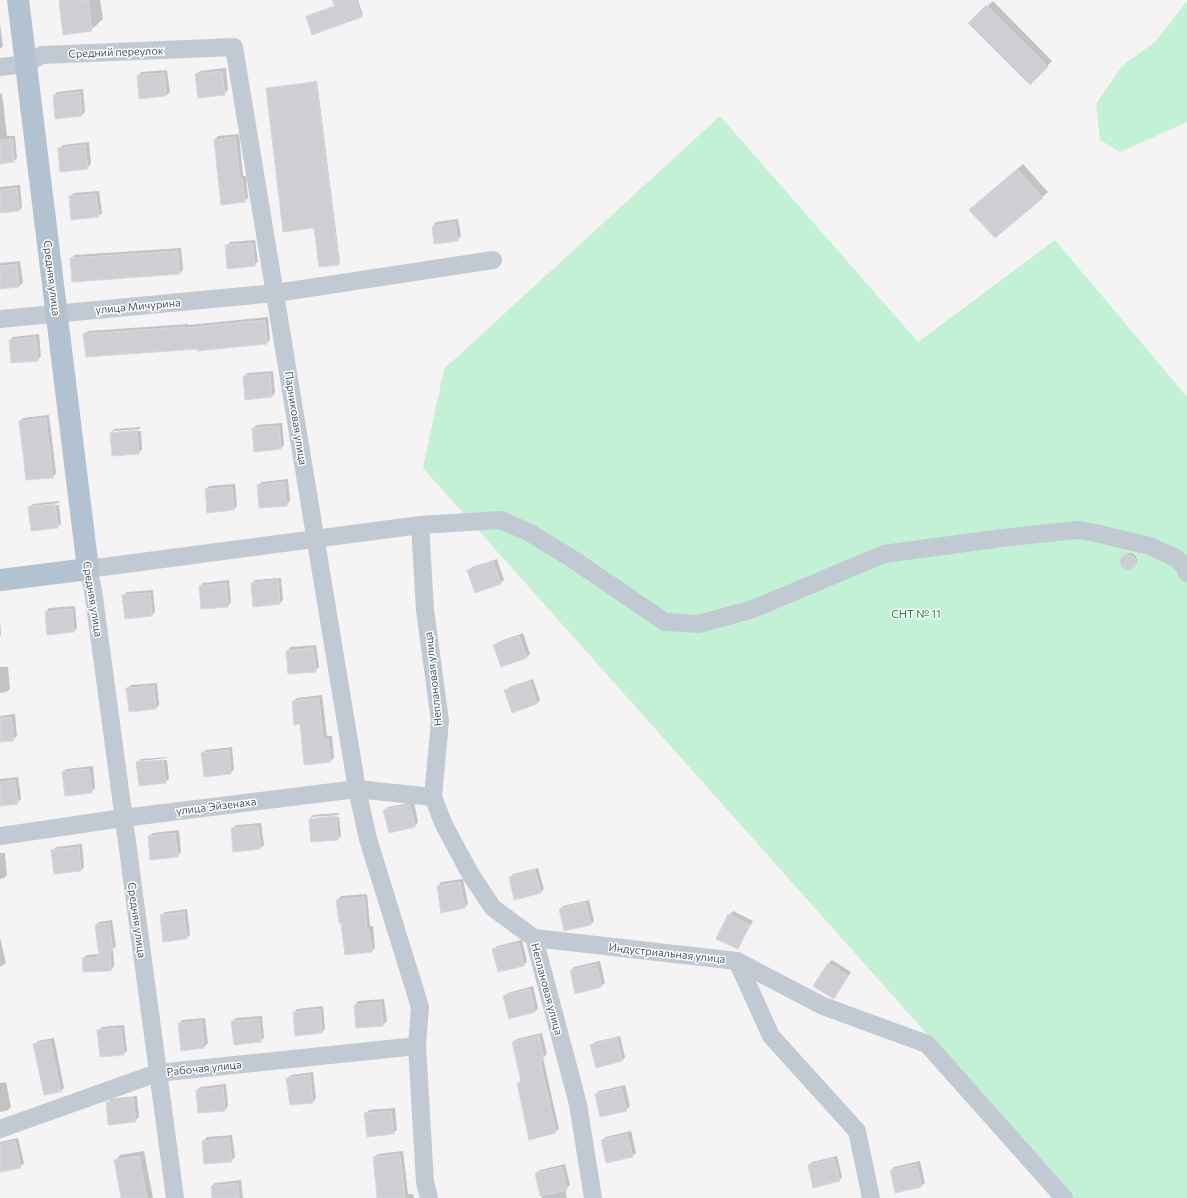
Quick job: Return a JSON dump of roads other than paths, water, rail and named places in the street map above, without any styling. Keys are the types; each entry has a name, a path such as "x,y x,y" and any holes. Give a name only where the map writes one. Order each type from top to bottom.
{"main road":[{"name":"Средняя улица","path":"18,0 88,569"},
{"path":"0,580 88,569"}],"street":[{"name":"Средний переулок","path":"0,67 26,64 42,55 234,47"},
{"name":"Парниковая улица","path":"234,47 357,789 368,839 420,1007 417,1046 425,1182 430,1198"},
{"name":"улица Мичурина","path":"0,319 276,294 493,260"},
{"path":"88,569 420,525 501,520 530,533 574,560 665,622 699,624 748,610 884,554 1002,538 1077,530 1150,546 1176,558 1185,567 1187,573"},
{"name":"Неплановая улица","path":"420,525 425,610 440,721 433,798 444,825 470,875 493,908 534,938 578,1104 593,1198"},
{"name":"Средняя улица","path":"88,569 93,590 175,1198"},
{"name":"улица Эйзенаха","path":"0,836 123,818 357,789 433,798"},
{"name":"Индустриальная улица","path":"534,938 737,961 771,1036 857,1131 871,1198"},
{"path":"737,961 823,1006 927,1044 1064,1198"},
{"name":"Рабочая улица","path":"0,1129 157,1073 417,1046"}],"park label":[{"name":"СНТ № 11","path":"916,614"}]}
